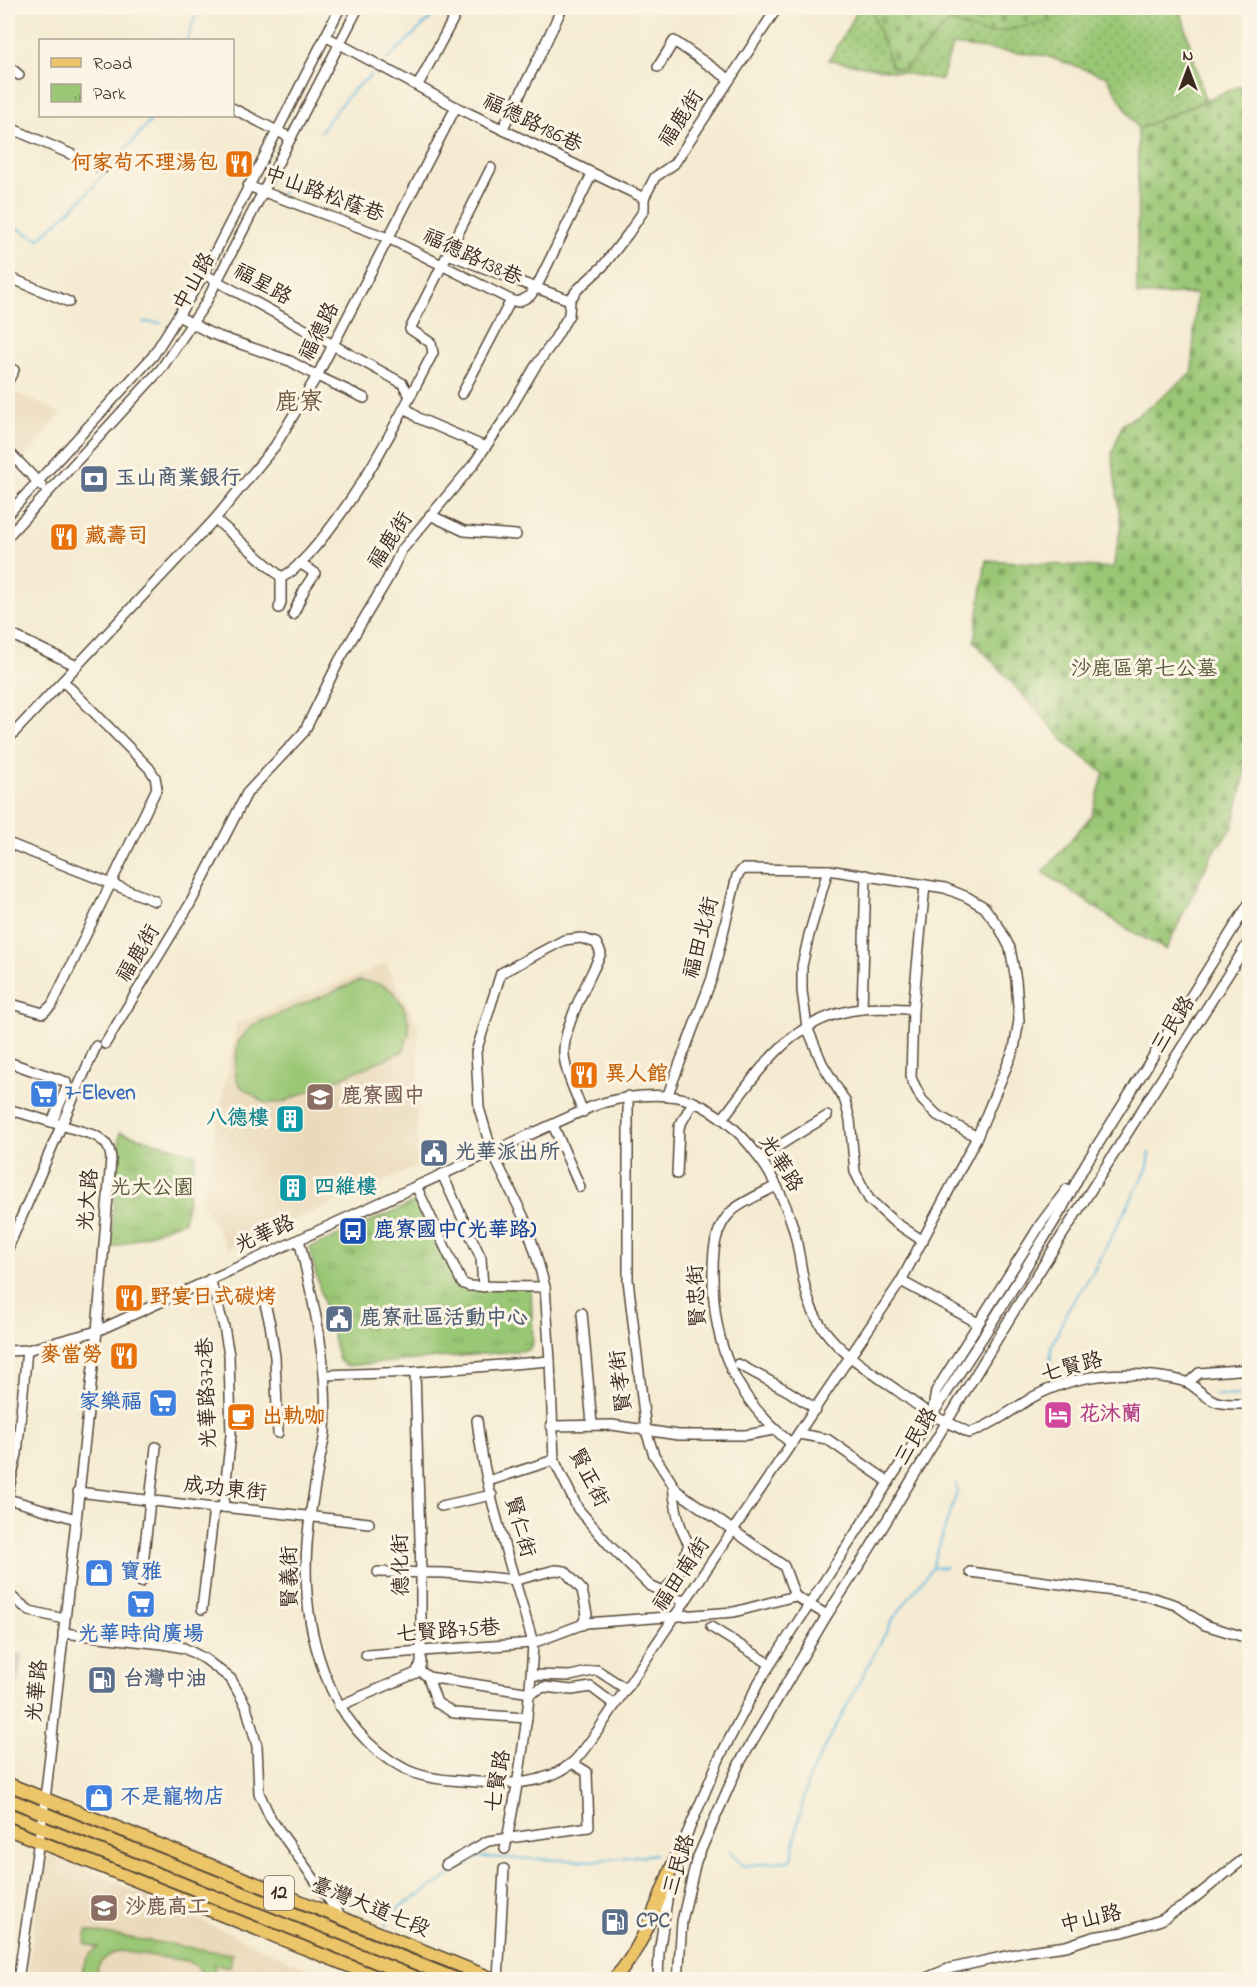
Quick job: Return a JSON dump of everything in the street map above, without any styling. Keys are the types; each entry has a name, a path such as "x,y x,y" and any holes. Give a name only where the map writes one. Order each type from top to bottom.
{"main road":[{"name":"臺灣大道七段","path":"8,1784 497,1980"},
{"name":"臺灣大道七段","path":"8,1799 458,1980"},
{"path":"42,1814 63,1807"},
{"name":"12","path":"8,1814 421,1980"},
{"name":"12","path":"8,1829 384,1980"},
{"path":"613,1980 625,1967 639,1943 676,1857"}],"street":[{"name":"中山路","path":"8,514 153,356 204,274 340,8"},
{"name":"中山路","path":"8,536 162,369 193,323 357,8"},
{"path":"418,85 459,8"},
{"path":"502,128 562,8"},
{"name":"福鹿街","path":"8,1248 57,1123 100,1045 190,904 247,793 304,732 340,659 387,580 401,551 502,423 535,366 569,315 570,300 577,290 603,267 628,234 644,210 644,198 655,177 675,164 777,8"},
{"path":"325,36 456,107"},
{"path":"658,67 674,41 729,79"},
{"path":"8,66 19,75"},
{"name":"福德路186巷","path":"456,107 644,198"},
{"name":"福德路","path":"8,739 215,519 275,446 317,376 456,107"},
{"path":"234,109 291,138"},
{"path":"8,127 103,168"},
{"path":"281,577 287,576 300,563 352,500 433,353 430,343 410,329 491,168"},
{"name":"福德路186巷","path":"536,288 592,174"},
{"name":"中山路松蔭巷","path":"248,186 388,238"},
{"name":"福德路138巷","path":"388,238 511,300 518,302 536,288 570,300"},
{"path":"448,254 536,288"},
{"name":"福星路","path":"204,274 402,383 410,396"},
{"path":"8,277 69,302"},
{"path":"462,394 511,300"},
{"path":"178,316 212,334 290,361 364,398"},
{"path":"8,381 11,369"},
{"path":"405,407 418,418 485,447"},
{"path":"8,451 48,491"},
{"path":"430,515 464,531 516,535"},
{"path":"215,519 281,577 279,608"},
{"path":"293,615 305,588 315,573 300,563"},
{"path":"8,633 77,666"},
{"path":"8,1003 43,1013 52,1005 158,788 149,768 63,681"},
{"path":"8,843 155,901"},
{"name":"福田北街","path":"667,1097 712,978 737,876 743,869 828,870 945,888 984,907 999,927 1010,948 1017,980 1019,1020 1014,1049 977,1137 923,1241 901,1281 851,1357"},
{"path":"828,870 802,966 802,991 807,1027 822,1063 844,1101 850,1120 855,1172 869,1199 893,1221 923,1241"},
{"path":"862,1009 866,875"},
{"path":"925,885 913,1009 911,1078 922,1100 937,1115 977,1137"},
{"name":"三民路","path":"658,1980 666,1897 676,1857 720,1757 759,1682 986,1332 1062,1209 1085,1165 1150,1059 1250,902"},
{"name":"賢正街","path":"583,1112 568,1071 564,1049 571,1023 601,953 596,943 581,938 564,940 501,973 476,1052 479,1108 492,1152 524,1218 544,1287 554,1460 578,1509 610,1546 650,1586 685,1602"},
{"name":"三民路","path":"678,1980 682,1922 696,1861 739,1764 827,1615 1017,1308 1250,940"},
{"path":"722,1119 767,1061 789,1038 818,1020 862,1009 913,1009"},
{"path":"1150,1059 1168,1068"},
{"path":"8,1062 66,1082 67,1087 57,1123"},
{"name":"光華路","path":"18,1980 45,1800 97,1331 442,1174 614,1099 628,1096 682,1098 722,1119 739,1133 759,1158 787,1208 800,1250 806,1293 816,1319 832,1340 851,1357 932,1415 948,1421"},
{"name":"賢孝街","path":"628,1096 628,1280 646,1431 654,1455 677,1491 784,1566 795,1596"},
{"path":"677,1174 679,1127 693,1102"},
{"name":"光大路","path":"8,1109 94,1135 110,1148 97,1331"},
{"path":"759,1158 827,1116"},
{"path":"553,1125 580,1187"},
{"name":"三民路","path":"932,1415 936,1391 1042,1222 1085,1165"},
{"path":"442,1174 481,1258 483,1287"},
{"path":"416,1186 462,1283 483,1287 544,1287"},
{"name":"賢忠街","path":"776,1186 732,1211 718,1232 713,1253 714,1316 726,1359 749,1401 774,1430 792,1444"},
{"name":"賢義街","path":"299,1239 319,1324 324,1375 325,1433 310,1517 306,1571 310,1620 317,1652 339,1706 368,1743 405,1769 421,1775 448,1780 518,1784"},
{"name":"光華路372巷","path":"202,1609 231,1435 229,1355 224,1327 210,1279"},
{"path":"901,1281 978,1323"},
{"path":"262,1292 275,1357 278,1433"},
{"path":"582,1313 592,1424"},
{"path":"8,1351 27,1350 97,1331"},
{"path":"8,1492 17,1454 27,1350"},
{"name":"福田南街","path":"518,1784 552,1774 572,1763 626,1689 851,1357"},
{"path":"324,1375 415,1372 550,1361"},
{"path":"738,1364 816,1409"},
{"path":"1250,1369 1199,1373 1188,1383 1217,1402 1250,1404"},
{"name":"德化街","path":"415,1372 422,1652 418,1669"},
{"name":"七賢路","path":"948,1421 969,1433 983,1428 1035,1396 1071,1382 1098,1375 1167,1378 1188,1383"},
{"name":"賢仁街","path":"477,1420 480,1451 533,1643"},
{"path":"551,1426 612,1425 678,1435 735,1435 774,1430"},
{"path":"799,1434 827,1439 889,1482"},
{"path":"141,1582 156,1447"},
{"path":"488,1481 554,1460"},
{"path":"663,1592 678,1574 689,1544 683,1534 680,1518 675,1508 673,1484"},
{"name":"成功東街","path":"78,1492 369,1523"},
{"path":"441,1506 492,1495"},
{"path":"8,1499 76,1519"},
{"path":"378,1572 445,1573 516,1580 555,1569 565,1571 582,1590 587,1614 582,1625"},
{"path":"970,1572 1143,1595 1176,1605 1205,1625 1244,1637"},
{"path":"8,1594 30,1611 64,1619"},
{"path":"533,1643 582,1625 734,1612 795,1596 827,1615"},
{"path":"711,1627 770,1664"},
{"path":"63,1633 184,1648 206,1659 231,1679 246,1706 257,1746 259,1793 271,1819 342,1918"},
{"name":"七賢路","path":"505,1849 518,1784 531,1693 533,1643"},
{"name":"七賢路75巷","path":"366,1655 533,1643"},
{"path":"339,1706 417,1673 418,1669 428,1677 531,1693 544,1687 572,1690 591,1687 615,1705"},
{"path":"532,1675 570,1676 597,1670 626,1689"},
{"path":"428,1677 437,1703 454,1713 527,1718"},
{"path":"446,1865 488,1841 589,1827 587,1772 572,1763"},
{"path":"698,1805 718,1812"},
{"name":"中山路","path":"921,1980 948,1969 1029,1951 1066,1946 1161,1920 1187,1904 1250,1854"},
{"path":"497,1980 504,1869"},
{"path":"8,1965 20,1966"}],"shaded area":[{"path":"8,385 13,391 61,413 40,443 8,475"},
{"name":"鹿寮國中","path":"386,964 418,1027 417,1167 228,1249 201,1202 237,1023"},
{"path":"8,1652 23,1654 8,1747"},
{"name":"沙鹿高工","path":"43,1850 302,1966 337,1979 27,1980"}],"green space":[{"path":"852,8 1180,8 1205,100 1138,129 1107,77 1046,56 952,45 942,80 829,60 856,14"},
{"path":"871,8 1048,8 1049,22 987,34 949,22 904,70 892,67"},
{"name":"沙鹿區第七公墓","path":"1249,69 1249,756 1233,827 1212,854 1166,950 1126,928 1043,872 1092,815 1104,773 1069,746 974,641 986,560 1113,568 1121,526 1112,454 1122,425 1151,406 1192,373 1196,294 1137,295 1138,129 1242,85"},
{"path":"359,981 383,985 399,999 409,1026 404,1051 281,1103 265,1103 240,1086 235,1067 238,1042 252,1025"},
{"name":"光大公園","path":"120,1132 196,1154 184,1221 110,1249"},
{"path":"418,1201 452,1272 473,1285 531,1286 533,1343 529,1350 345,1366 339,1360 309,1248"},
{"path":"87,1931 232,1954 230,1967 213,1964 219,1979 205,1979 199,1969 187,1961 120,1951 102,1961 94,1979 81,1979 86,1961 98,1947 85,1944"}],"waterway":[{"path":"187,39 198,8"},
{"path":"387,60 441,8"},
{"path":"320,132 350,93 371,75"},
{"path":"8,224 39,239 84,197 154,117"},
{"path":"282,194 288,176"},
{"path":"143,322 161,323"},
{"path":"1054,1383 1050,1369 1051,1347 1068,1309 1093,1272 1148,1167 1150,1153"},
{"path":"1215,1395 1250,1396"},
{"path":"932,1567 957,1492 956,1484"},
{"path":"729,1851 743,1866 792,1860 809,1777 893,1619 932,1568 946,1567"},
{"path":"386,1925 394,1911 479,1857 593,1861 656,1854"}],"place":[{"name":"何家茍不理湯包","path":"239,164"},
{"name":"玉山商業銀行","path":"94,479"},
{"name":"藏壽司","path":"64,537"},
{"name":"異人館","path":"584,1075"},
{"name":"7-Eleven","path":"44,1094"},
{"name":"鹿寮國中","path":"320,1097"},
{"name":"八德樓","path":"290,1119"},
{"name":"光華派出所","path":"434,1153"},
{"name":"四維樓","path":"293,1188"},
{"name":"鹿寮國中(光華路)","path":"353,1231"},
{"name":"野宴日式碳烤","path":"129,1298"},
{"name":"鹿寮社區活動中心","path":"339,1319"},
{"name":"麥當勞","path":"124,1356"},
{"name":"家樂福","path":"163,1403"},
{"name":"花沐蘭","path":"1058,1415"},
{"name":"出軌咖","path":"241,1417"},
{"name":"寶雅","path":"99,1573"},
{"name":"光華時尚廣場","path":"141,1604"},
{"name":"台灣中油","path":"102,1680"},
{"name":"不是寵物店","path":"99,1798"},
{"name":"沙鹿高工","path":"104,1908"},
{"name":"CPC","path":"615,1922"}],"district":[{"name":"鹿寮","path":"299,403"}]}
